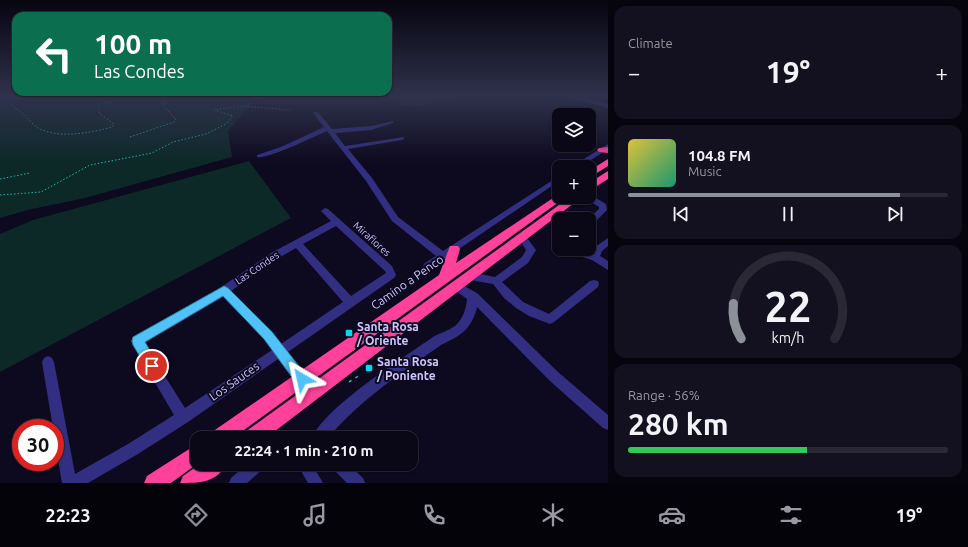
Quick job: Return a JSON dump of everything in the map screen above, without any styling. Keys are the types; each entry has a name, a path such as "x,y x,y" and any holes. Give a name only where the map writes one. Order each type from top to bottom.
{"highway":[{"path":"596,170 608,162"},
{"path":"596,183 608,174"},
{"name":"Camino a Penco","path":"228,431 552,201"},
{"path":"261,431 567,204"},
{"path":"445,277 454,249"},
{"path":"154,483 190,458"},
{"path":"190,483 206,471"}],"street":[{"path":"320,119 376,190 397,221 442,256"},
{"path":"259,156 329,130 371,128 391,122"},
{"path":"344,148 402,138"},
{"path":"587,160 606,149"},
{"path":"428,266 552,183"},
{"path":"596,202 603,206 602,210 596,216"},
{"name":"Miraflores","path":"325,212 389,269 391,273"},
{"name":"Las Condes","path":"183,417 137,341 224,291 274,256 337,222"},
{"path":"496,281 524,260 531,250 522,237"},
{"path":"595,257 598,249 608,241"},
{"path":"297,244 350,302"},
{"path":"591,256 608,266"},
{"name":"Los Sauces","path":"74,483 133,449 183,417 350,302 389,277 391,273"},
{"path":"470,276 496,281 507,296 529,312 550,319 594,284"},
{"path":"457,286 473,296 570,392 608,423"},
{"path":"224,291 280,350 302,379 311,394"},
{"path":"325,431 337,417 363,394 439,340 459,330 471,312 473,296"},
{"path":"48,362 69,483"},
{"path":"236,483 250,471"},
{"path":"308,471 316,483"},
{"path":"345,471 358,483"}],"path":[{"path":"29,119 37,127 45,131 61,133 102,130 112,127 114,124 106,119"},
{"path":"130,137 174,122 176,119"},
{"path":"0,196 41,192 90,165 152,153 173,142 206,134 226,124 232,119"},
{"path":"0,179 30,173"},
{"path":"349,382 360,375"}],"green space":[{"path":"0,119 239,119 228,131 232,157 85,198 28,210 0,218"},
{"path":"249,161 291,218 0,372 0,234 33,220"}],"place":[{"name":"Santa Rosa / Oriente","path":"349,333"},
{"name":"Santa Rosa / Poniente","path":"369,368"}],"route":[{"path":"152,366 137,341 224,291 268,336 302,379"}]}
